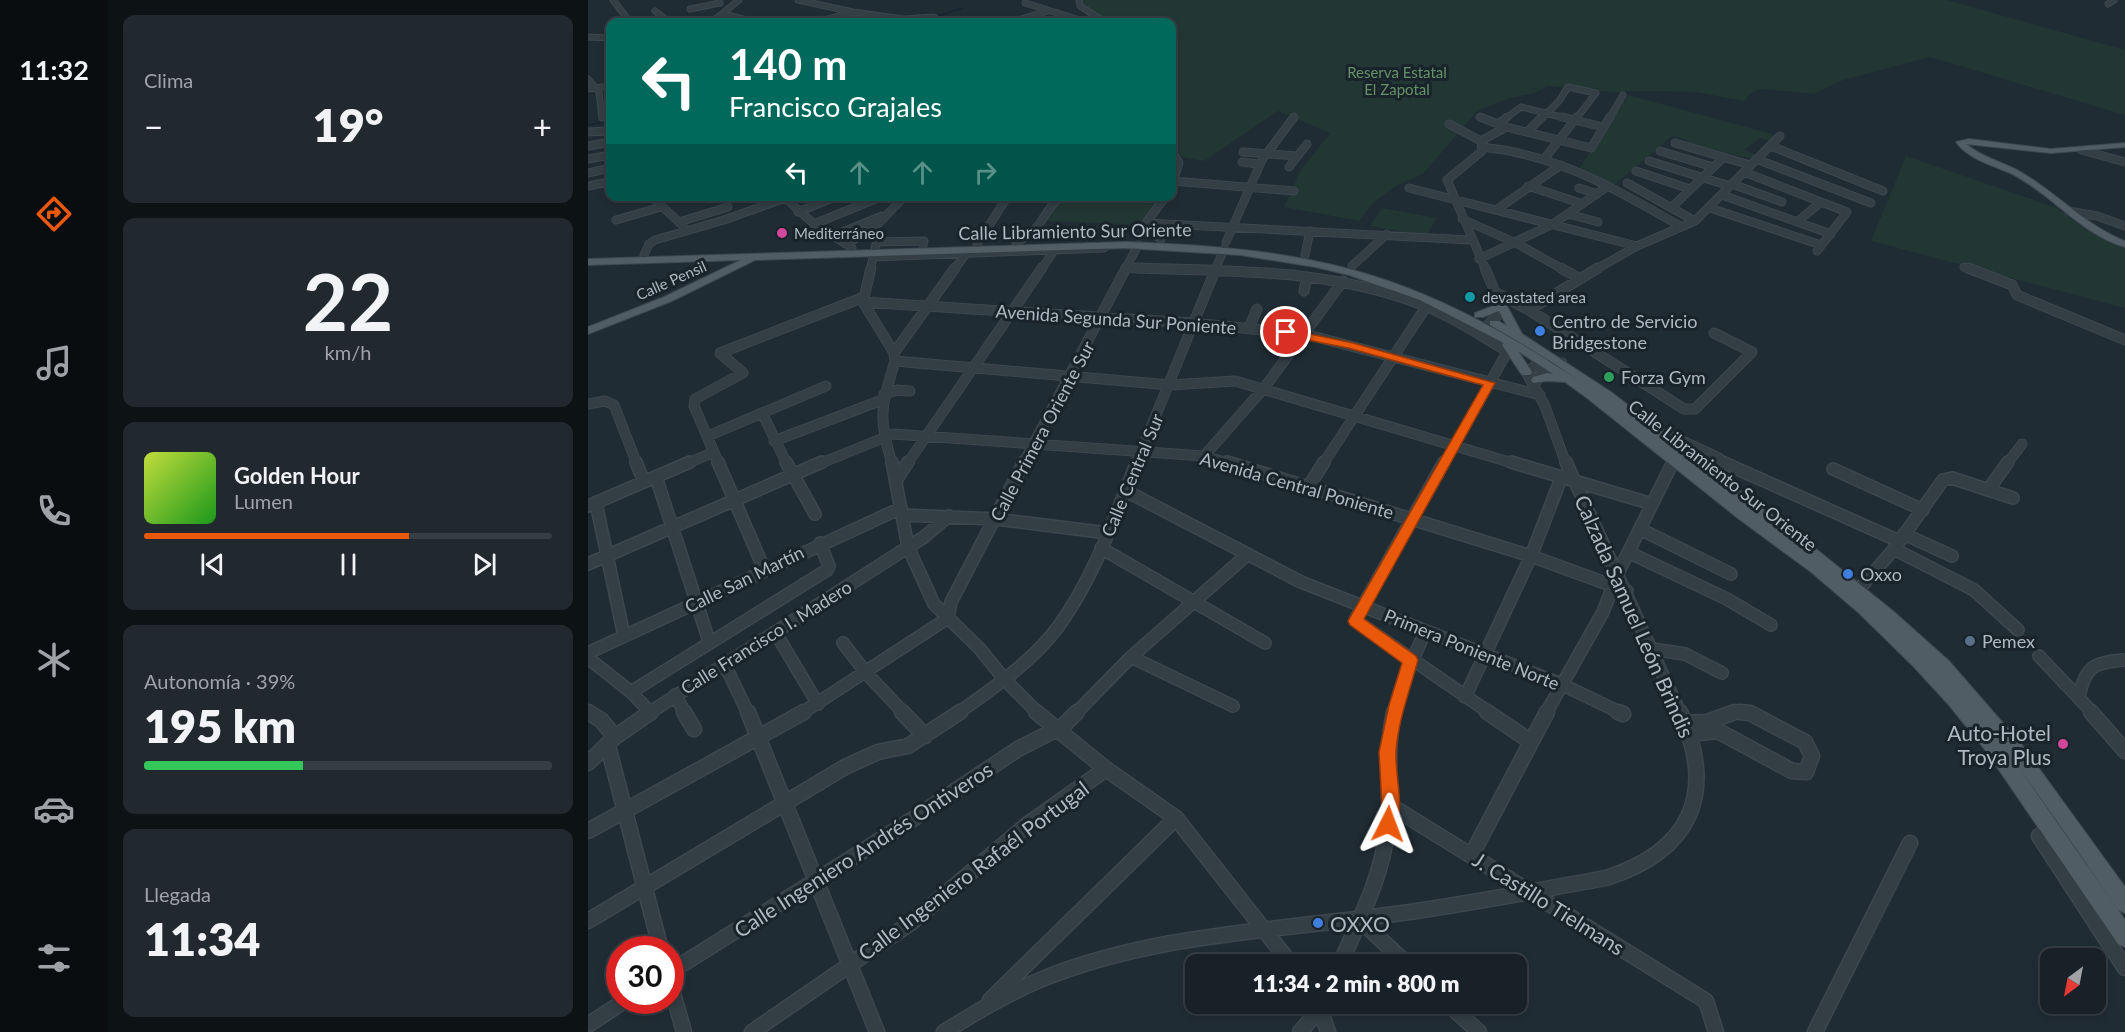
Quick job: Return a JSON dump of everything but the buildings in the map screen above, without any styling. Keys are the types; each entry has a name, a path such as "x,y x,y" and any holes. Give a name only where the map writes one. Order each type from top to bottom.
{"main road":[{"path":"2125,145 2081,150 2037,150 1969,141 1960,142 1967,150 2020,175 2096,231 2125,244"},
{"name":"Calle Libramiento Sur Oriente","path":"588,262 754,254 849,246 874,253 894,244 1161,239 1305,255 1352,266 1432,293 1479,315 1491,328 1516,335 1654,432 1859,589 1942,665 1981,707 2038,779 2125,903"},
{"name":"Calle Libramiento Sur Oriente","path":"588,257 874,253 1132,245 1225,246 1359,276 1421,297 1491,328 1557,366 1578,385 1825,575 1899,643 1970,718 2125,937"},
{"name":"Calle Pensil","path":"588,325 661,296 754,254"},
{"name":"Calle Pensil","path":"588,331 668,299 754,254"},
{"path":"1495,293 1516,335"},
{"path":"1479,315 1497,308"},
{"path":"1491,328 1526,372"},
{"path":"1537,387 1552,377 1578,385"}],"street":[{"path":"613,0 627,18"},
{"path":"713,0 720,3"},
{"path":"798,0 853,12 900,18"},
{"path":"806,3 813,0"},
{"path":"1079,0 1080,6 1098,18"},
{"path":"690,9 733,3"},
{"path":"700,13 733,3"},
{"path":"718,18 733,3"},
{"path":"1025,3 1069,18"},
{"path":"655,11 664,18"},
{"path":"1025,18 1047,11"},
{"path":"831,18 853,12"},
{"path":"1081,18 1088,12"},
{"path":"724,14 739,18"},
{"path":"588,37 606,38"},
{"path":"601,37 606,41"},
{"path":"588,79 597,87 602,99 602,118"},
{"path":"588,89 606,86"},
{"path":"1527,132 1569,86 1596,92 1545,158"},
{"path":"1480,117 1558,141 1591,148 1623,95"},
{"path":"1481,144 1519,107 1603,127"},
{"name":"Calle Central Sur","path":"588,921 845,767 878,752 909,746 1005,680 1057,628 1086,582 1126,492 1170,386 1192,323 1258,164 1293,117"},
{"path":"1449,124 1481,144 1545,158 1561,165 1608,186 1680,226"},
{"path":"588,132 606,131"},
{"path":"1529,310 1637,246 1695,221 1780,136"},
{"path":"588,146 606,143"},
{"path":"1675,143 1724,157 1779,168 1870,203"},
{"path":"1289,167 1307,144"},
{"path":"1481,144 1482,151 1447,180 1470,240 1495,293 1497,316 1491,328"},
{"path":"1771,146 1883,191"},
{"path":"2081,150 2125,162"},
{"path":"1660,151 1713,167"},
{"path":"1242,152 1297,156"},
{"path":"588,159 606,155"},
{"path":"1779,168 1792,156"},
{"path":"1176,157 1179,163 1176,172"},
{"path":"1672,207 1724,157"},
{"path":"1649,161 1782,202"},
{"path":"1242,162 1258,164"},
{"path":"1496,210 1561,165"},
{"path":"588,172 606,166"},
{"path":"1636,171 1672,207 1695,221"},
{"path":"1710,208 1819,249 1847,213 1744,172"},
{"path":"1176,183 1294,191"},
{"path":"1626,183 1690,189"},
{"path":"588,186 606,186"},
{"path":"1528,186 1583,204"},
{"path":"1479,259 1553,224 1608,186"},
{"path":"1409,188 1637,246"},
{"path":"1580,188 1597,194"},
{"path":"1770,213 1793,191"},
{"path":"1722,195 1831,234"},
{"path":"656,201 687,231"},
{"path":"644,255 649,244 655,240 774,201"},
{"path":"789,201 798,212 849,246 878,224 901,201"},
{"path":"798,212 825,201"},
{"path":"814,224 872,201 891,212"},
{"path":"977,244 1005,201"},
{"path":"1016,242 1034,235 1041,228 1056,201"},
{"path":"1146,223 1162,201"},
{"path":"1797,222 1821,202"},
{"path":"616,220 661,207"},
{"path":"679,222 728,207"},
{"path":"2068,211 2097,216 2125,226"},
{"path":"832,236 891,212"},
{"path":"1568,214 1598,222"},
{"path":"1462,219 1516,243 1580,279"},
{"path":"1146,223 1470,240"},
{"path":"1146,223 1148,231 1161,239"},
{"path":"1305,255 1310,231"},
{"path":"1352,266 1387,234"},
{"path":"895,357 863,300 874,253 965,255 1053,252 1132,245"},
{"name":"Calle Primera Oriente Sur","path":"948,618 951,602 1126,268 1132,245"},
{"path":"897,479 1014,313 1053,252"},
{"path":"965,255 895,357 883,397 884,436 897,479 908,547 926,591 934,604 980,649 1005,680 1056,727 1106,769 1176,818 1220,871 1283,954"},
{"path":"1964,267 2012,285 2017,295 2125,340"},
{"path":"1126,268 1213,271 1343,281 1426,306 1509,349 1355,621 1530,741"},
{"path":"1304,291 1307,277"},
{"path":"1204,456 1264,388 1343,281"},
{"path":"1495,293 1529,310 1684,409 1691,411 1751,350 1714,333"},
{"path":"764,569 737,500 694,406 695,399 743,373 720,353 863,300"},
{"name":"Avenida Segunda Sur Poniente","path":"863,300 1014,313 1192,323 1304,334 1490,383 1537,387"},
{"path":"1310,486 1426,306"},
{"path":"1249,328 1257,309"},
{"path":"895,357 1170,386 1235,381 1652,504"},
{"path":"1526,372 1557,366"},
{"path":"1537,387 1541,374 1557,366"},
{"name":"Calzada Samuel León Brindis","path":"944,1032 986,1004 1080,963 1122,952 1263,929 1359,920 1628,873 1648,863 1678,836 1690,815 1697,789 1697,769 1687,728 1652,649 1568,478 1537,387 1526,372"},
{"path":"708,436 826,386"},
{"path":"774,441 897,390 910,392"},
{"path":"588,404 610,401 615,405 644,482"},
{"path":"762,413 774,441 815,514"},
{"path":"1654,432 1708,452 1719,458 1720,462 1899,541 1952,556"},
{"name":"Avenida Central Poniente","path":"884,436 893,434 927,436 1204,456 1310,486 1619,583"},
{"path":"588,564 884,436"},
{"path":"1988,490 2022,444"},
{"path":"624,636 592,504 714,452"},
{"path":"1472,854 1530,741 1619,583 1628,552 1675,459"},
{"path":"1711,475 1720,462"},
{"path":"1833,469 1923,510"},
{"path":"656,477 708,641"},
{"path":"1859,589 1947,477 2013,498"},
{"path":"1465,697 1568,478"},
{"name":"Primera Poniente Norte","path":"1126,492 1301,582 1561,684 1623,714"},
{"path":"901,511 996,519 1108,533"},
{"name":"Calle San Martín","path":"588,656 624,636 820,543 901,511"},
{"name":"Calle Francisco I. Madero","path":"588,763 650,712 908,547 949,516"},
{"path":"1640,529 1731,574"},
{"path":"1899,541 1974,590 2018,630"},
{"path":"631,692 708,641 827,570 830,566 820,543"},
{"path":"1101,548 1265,643"},
{"path":"1628,552 1726,599 1772,625"},
{"name":"Calle Ingeniero Andrés Ontiveros","path":"684,963 1018,749 1056,727 1063,726 1131,657 1248,554"},
{"path":"588,831 818,704 867,674 948,618"},
{"path":"775,632 818,704"},
{"path":"1345,954 1386,842 1391,806 1388,752 1397,705 1411,660 1425,632"},
{"path":"843,643 867,674 925,736"},
{"path":"1652,649 1685,654 1722,673"},
{"path":"588,656 631,692 650,712"},
{"path":"2039,656 2079,697 2125,751"},
{"path":"1131,657 1233,706"},
{"path":"2079,697 2089,668 2097,662 2125,660"},
{"path":"724,663 760,737 815,881 877,1032"},
{"path":"675,695 694,729"},
{"path":"1736,711 1750,713 1805,742 1811,748 1813,758 1806,772 1792,771 1718,731 1687,728 1736,711"},
{"path":"588,712 601,720 612,742 644,888 657,936"},
{"name":"Calle Ingeniero Rafaél Portugal","path":"752,1032 912,922 1028,824 1106,769"},
{"name":"J. Castillo Tielmans","path":"1391,806 1472,854 1706,1001 1716,1032"},
{"path":"986,1004 1176,818"},
{"path":"2050,828 2039,836 2125,968"},
{"path":"1815,1032 1910,843"},
{"path":"2058,865 2074,862"},
{"path":"1359,920 1396,954"},
{"path":"588,1025 606,1013"},
{"path":"679,1014 684,1032"},
{"path":"1300,1032 1315,1014"},
{"path":"1323,1014 1328,1032"},
{"path":"1459,1014 1479,1032"}],"green space":[{"name":"Reserva Estatal El Zapotal","path":"1080,0 1947,0 2125,50 2125,115 1930,57 1843,80 1814,94 1763,89 1752,92 1744,101 1695,92 1626,91 1624,93 1548,86 1535,93 1510,98 1477,111 1423,174 1396,186 1373,203 1359,221 1284,207 1300,171 1330,133 1278,111 1204,161 1176,156 1176,18 1085,18 1088,14"},
{"path":"1628,95 1776,135 1771,141 1760,138 1744,150 1758,155 1753,159 1685,144 1688,140 1672,136 1613,186 1579,169"},
{"path":"1906,156 2057,208 2085,229 2125,247 2125,308 1871,241"},
{"path":"1054,201 1160,201 1151,225 1042,221"},
{"path":"1382,208 1437,218 1426,236 1370,226"}],"waterway":[{"path":"936,17 962,8"},
{"path":"588,125 606,121"}],"place":[{"name":"Mediterráneo","path":"782,233"},
{"name":"devastated area","path":"1470,297"},
{"name":"Centro de Servicio Bridgestone","path":"1540,331"},
{"name":"Forza Gym","path":"1609,377"},
{"name":"Oxxo","path":"1848,574"},
{"name":"Pemex","path":"1970,641"},
{"name":"Auto-Hotel Troya Plus","path":"2063,744"},
{"name":"OXXO","path":"1318,923"}],"route":[{"path":"1286,332 1304,334 1393,356 1490,383 1355,621 1411,660 1391,728 1388,775 1391,806 1388,824"}]}
